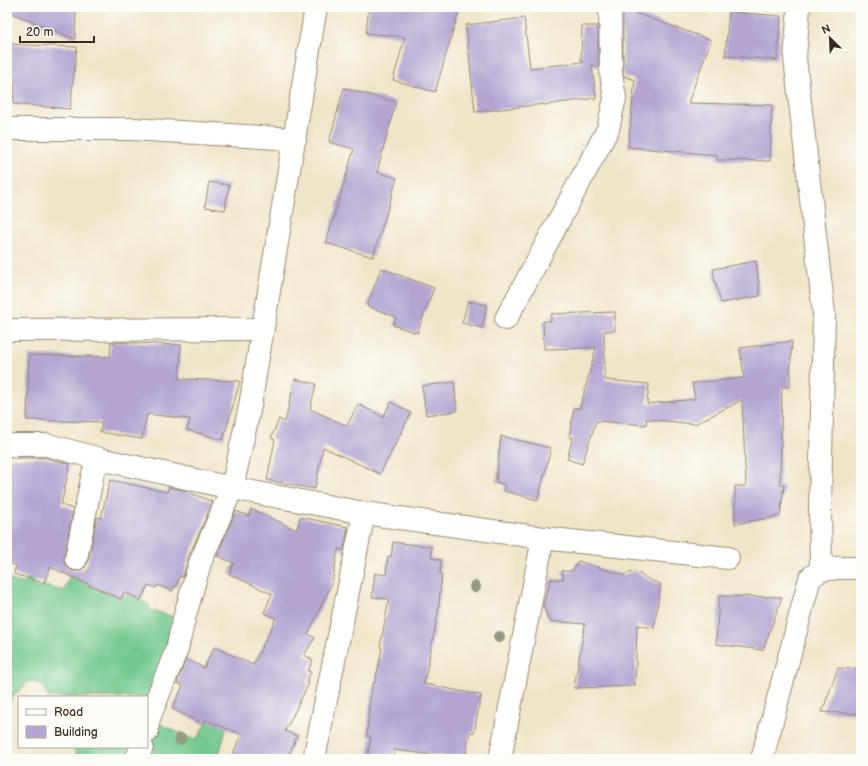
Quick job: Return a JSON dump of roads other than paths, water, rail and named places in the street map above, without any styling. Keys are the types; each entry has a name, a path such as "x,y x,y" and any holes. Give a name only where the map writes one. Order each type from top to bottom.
{"street":[{"path":"148,725 149,718 177,649 200,563 232,488 250,406 316,7"},
{"path":"506,319 608,129 615,98 611,73 610,7"},
{"path":"799,7 795,58 824,314 820,508 821,570"},
{"path":"7,129 133,129 295,139"},
{"path":"7,330 263,329"},
{"path":"7,445 48,445 104,460 232,488 364,513 543,538 728,558"},
{"path":"76,559 93,473 98,464 104,460"},
{"path":"314,759 364,513"},
{"path":"500,759 543,538"},
{"path":"762,759 810,578 821,570 861,568"},
{"path":"136,759 142,748"}]}
